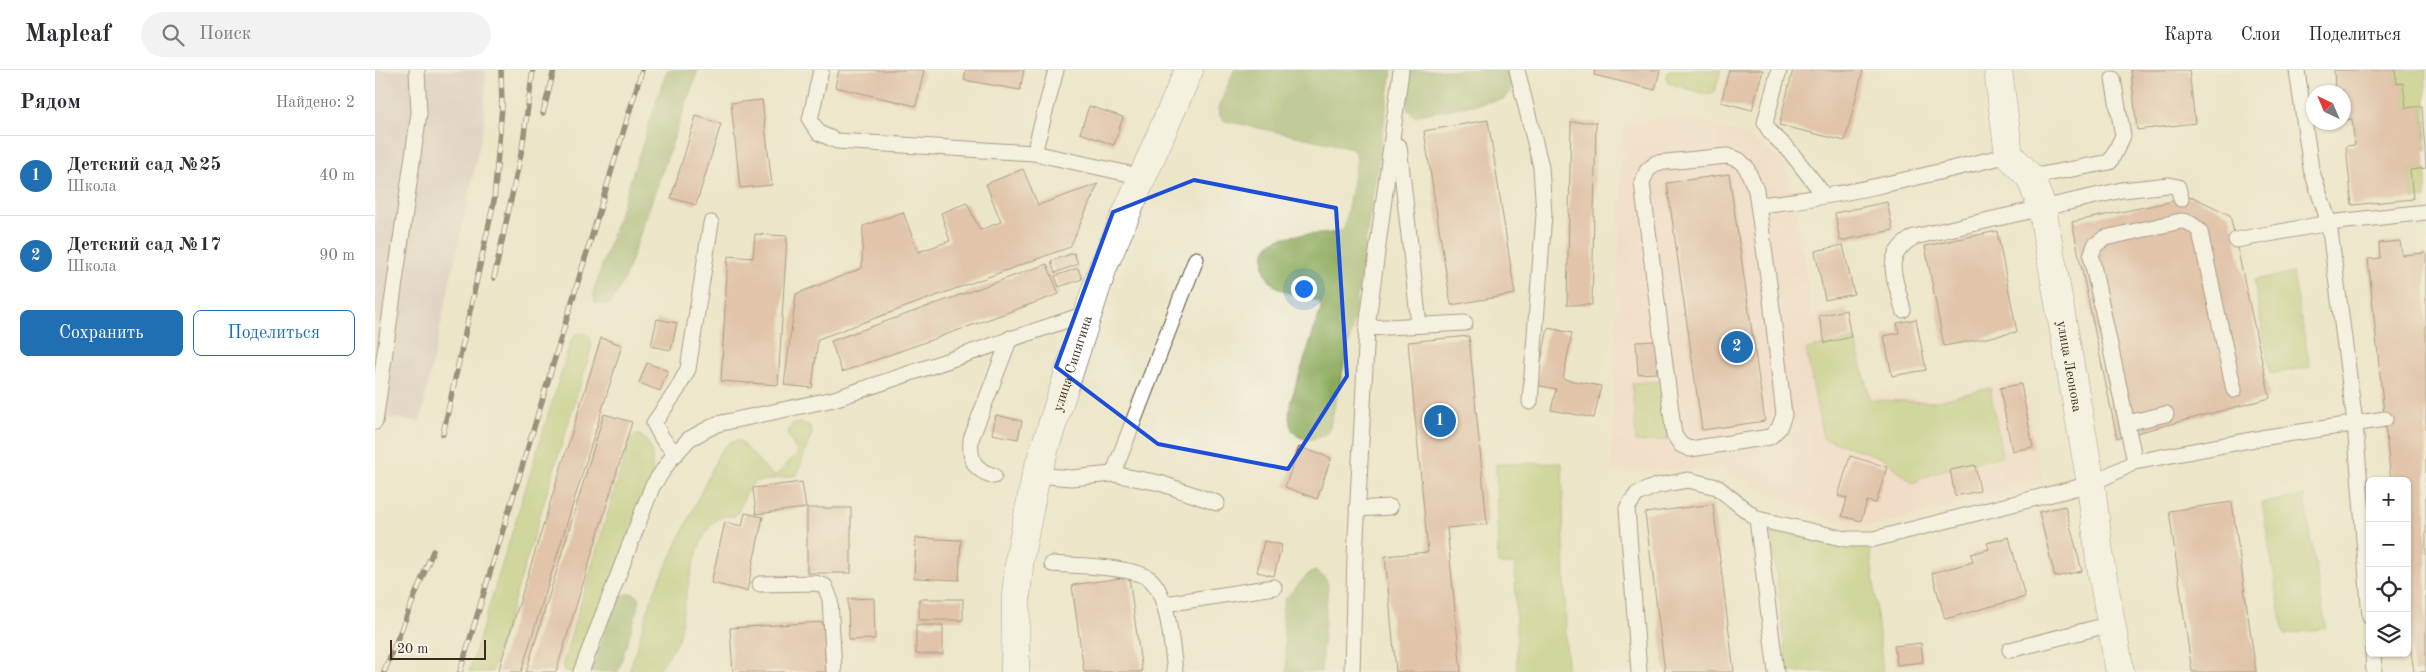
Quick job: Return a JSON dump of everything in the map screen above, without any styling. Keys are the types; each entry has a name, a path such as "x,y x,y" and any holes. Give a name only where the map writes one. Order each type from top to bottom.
{"street":[{"name":"улица Сипягина","path":"1015,672 1016,596 1020,556 1036,475 1103,267 1189,70"},
{"path":"1998,70 2009,156"},
{"name":"улица Леонова","path":"2009,156 2030,177 2042,207 2091,484 2100,561 2120,672"}],"lane":[{"path":"375,422 419,113 417,70"},
{"path":"821,70 810,120 819,133 837,142 1033,153 1143,177"},
{"path":"1033,153 1056,70"},
{"path":"1351,672 1357,510 1367,328 1401,70"},
{"path":"1779,70 1765,123 1771,133 1789,150 1823,196"},
{"path":"2297,70 2311,169 2329,223 2355,423 2370,612"},
{"path":"1522,73 1541,167 1544,214 1530,402"},
{"path":"2030,177 2110,162 2123,136 2113,79"},
{"path":"1399,146 1419,325"},
{"path":"1727,156 1739,160 1746,167 1756,190 1758,205 1784,415 1779,428 1770,437 1690,449 1681,445 1674,435 1642,183 1647,171 1656,163 1727,156"},
{"path":"1758,205 1796,202 2009,156"},
{"path":"1903,310 1892,260 1899,247 1913,237 2122,190 2169,184 2178,187 2181,199"},
{"path":"2236,240 2329,223 2426,212"},
{"path":"2135,462 2091,256 2095,245 2105,238 2181,221 2186,221 2200,232 2234,390"},
{"path":"676,454 662,438 654,423 677,390 688,369 711,223"},
{"path":"1113,474 1196,259"},
{"path":"581,672 652,487 689,439 717,424 835,399 1087,313"},
{"path":"1367,328 1465,323"},
{"path":"994,476 980,472 973,461 970,449 971,439 1010,338"},
{"path":"2127,423 2166,414"},
{"path":"1639,672 1627,508 1637,494 1656,486 1688,480 1717,487 1757,519 1846,539 1874,540 2091,484 2135,462 2355,423 2385,420"},
{"path":"1036,475 1071,478 1113,474 1160,483 1217,503"},
{"path":"1357,510 1390,507"},
{"path":"1757,519 1776,672"},
{"path":"1052,564 1125,570 1137,573 1151,580 1165,604 1175,672"},
{"path":"760,584 816,583 825,586 830,599 834,672"},
{"path":"1165,604 1273,587"},
{"path":"2010,650 2111,624"},
{"path":"2373,657 2374,672"}],"highlighted area":[{"path":"1194,180 1336,208 1347,376 1288,469 1158,444 1056,367 1113,212"}],"shaded area":[{"path":"375,70 486,70 484,125 420,422 375,416"},
{"path":"1685,116 1749,136 1783,162 1796,202 1811,314 1848,306 1871,396 1933,399 2022,379 2043,481 1872,527 1848,525 1830,519 1716,469 1611,473 1623,122"}],"green space":[{"path":"667,70 698,70 624,280 610,305 595,303 593,293"},
{"path":"1234,70 1392,70 1352,330 1329,431 1313,439 1301,438 1297,435 1290,424 1289,415 1291,400 1321,309 1320,302 1286,292 1272,283 1267,277 1264,268 1264,253 1270,244 1280,238 1321,234 1344,229 1357,158 1352,148 1225,121 1220,116 1219,107"},
{"path":"1411,70 1509,70 1512,90 1504,99 1414,116 1407,109"},
{"path":"1668,70 1721,70 1715,91 1709,95 1668,83 1666,77"},
{"path":"2395,70 2426,70 2426,150 2422,107 2406,108 2403,84 2397,84"},
{"path":"2426,168 2426,198 2413,199 2410,170"},
{"path":"2293,273 2310,367 2270,374 2254,280"},
{"path":"584,333 590,337 592,346 492,672 469,672 571,341 576,334"},
{"path":"1855,339 1870,400 1935,402 1990,388 2002,456 1943,470 1912,483 1885,459 1823,438 1806,349"},
{"path":"1665,381 1668,440 1636,442 1632,383"},
{"path":"792,424 809,425 812,433 797,475 755,482 748,490 734,517 720,518 709,527 694,563 688,584 679,636 675,645 657,672 629,672 652,597 720,452 730,442 740,441 772,475 776,475 798,453 787,434"},
{"path":"634,435 644,438 650,447 652,474 576,672 564,672 562,665 630,439"},
{"path":"1562,463 1567,672 1517,672 1515,564 1498,564 1496,464"},
{"path":"2304,496 2326,628 2284,635 2262,503"},
{"path":"1771,532 1870,547 1883,672 1788,672"},
{"path":"1316,571 1326,579 1328,585 1321,672 1287,672 1282,610 1285,599 1309,573"},
{"path":"633,593 640,598 639,604 618,672 591,672 614,605 621,595"}],"building":[{"path":"839,70 924,70 916,106 835,87"},
{"path":"966,70 1024,70 1020,90 964,80"},
{"path":"1595,70 1660,70 1655,90 1594,75"},
{"path":"1729,70 1763,70 1752,110 1721,102"},
{"path":"1793,70 1863,70 1845,141 1779,125"},
{"path":"2131,70 2189,70 2195,123 2137,130"},
{"path":"2334,70 2395,70 2397,84 2403,83 2406,108 2422,106 2426,168 2410,170 2413,199 2352,205 2346,146 2355,145 2351,119 2351,85 2335,85"},
{"path":"762,100 772,185 740,188 731,103"},
{"path":"1089,106 1123,117 1114,145 1080,133"},
{"path":"696,116 721,124 696,205 671,198"},
{"path":"1488,120 1515,294 1451,305 1424,131"},
{"path":"1571,122 1596,122 1592,305 1567,305"},
{"path":"1023,169 1038,205 1098,184 1070,247 818,339 812,388 784,385 796,294 862,268 863,226 903,212 918,252 950,241 941,213 967,203 980,230 1001,222 986,184"},
{"path":"1729,174 1765,421 1702,430 1667,183"},
{"path":"2193,197 2230,215 2270,398 2117,438 2072,222"},
{"path":"1887,202 1893,230 1840,241 1835,213"},
{"path":"1997,231 2017,332 1944,346 1925,246"},
{"path":"755,234 787,236 778,385 721,381 728,256 753,258"},
{"path":"2400,241 2402,255 2426,253 2426,672 2414,672 2411,651 2411,477 2391,477 2368,259 2380,258 2379,243"},
{"path":"1843,245 1854,294 1825,300 1815,251"},
{"path":"1074,253 1078,264 1055,273 1051,261"},
{"path":"1047,264 1059,294 842,372 831,341"},
{"path":"1078,268 1082,279 1059,287 1055,276"},
{"path":"1846,310 1851,337 1825,343 1819,316"},
{"path":"657,319 677,323 671,350 651,346"},
{"path":"1916,319 1926,370 1892,376 1884,336 1899,333 1897,323"},
{"path":"1548,328 1572,333 1563,379 1601,386 1594,418 1551,410 1556,389 1536,385"},
{"path":"1469,336 1487,524 1447,528 1461,672 1396,672 1385,556 1428,552 1408,342"},
{"path":"601,338 622,345 521,672 498,672"},
{"path":"1655,341 1657,373 1638,374 1636,342"},
{"path":"647,363 668,371 660,391 639,383"},
{"path":"2021,384 2033,447 2012,451 2000,388"},
{"path":"604,414 632,422 556,672 526,672"},
{"path":"996,415 1022,421 1018,439 992,434"},
{"path":"1299,447 1331,458 1317,499 1285,487"},
{"path":"1850,456 1887,467 1876,503 1867,501 1861,521 1842,516 1847,498 1838,496"},
{"path":"1975,465 1980,491 1955,496 1950,470"},
{"path":"802,482 806,508 756,514 753,488"},
{"path":"2232,502 2256,672 2192,672 2169,511"},
{"path":"1713,504 1734,672 1665,672 1645,513"},
{"path":"2065,506 2082,571 2055,577 2039,512"},
{"path":"807,508 851,508 851,573 807,573"},
{"path":"745,513 763,517 747,591 711,583 725,522 742,526"},
{"path":"2009,537 2025,597 1945,619 1932,573 1973,562 1971,554 1989,549 1987,543"},
{"path":"916,538 961,540 959,580 914,578"},
{"path":"1264,541 1282,545 1274,576 1257,572"},
{"path":"1129,577 1142,672 1084,672 1072,585"},
{"path":"874,598 875,639 849,640 848,599"},
{"path":"919,599 963,599 963,620 919,620"},
{"path":"823,622 826,672 733,672 730,628"},
{"path":"916,625 943,625 943,654 916,654"},
{"path":"1921,643 1923,662 1897,665 1894,646"}],"railway":[{"path":"443,434 494,201 502,106 501,70"},
{"path":"494,278 522,149 533,70"},
{"path":"543,113 554,70"},
{"path":"460,672 642,70"},
{"path":"384,672 433,551"}],"place":[{"name":"Детский сад №17","path":"1737,347"},
{"name":"Детский сад №25","path":"1440,421"}]}
